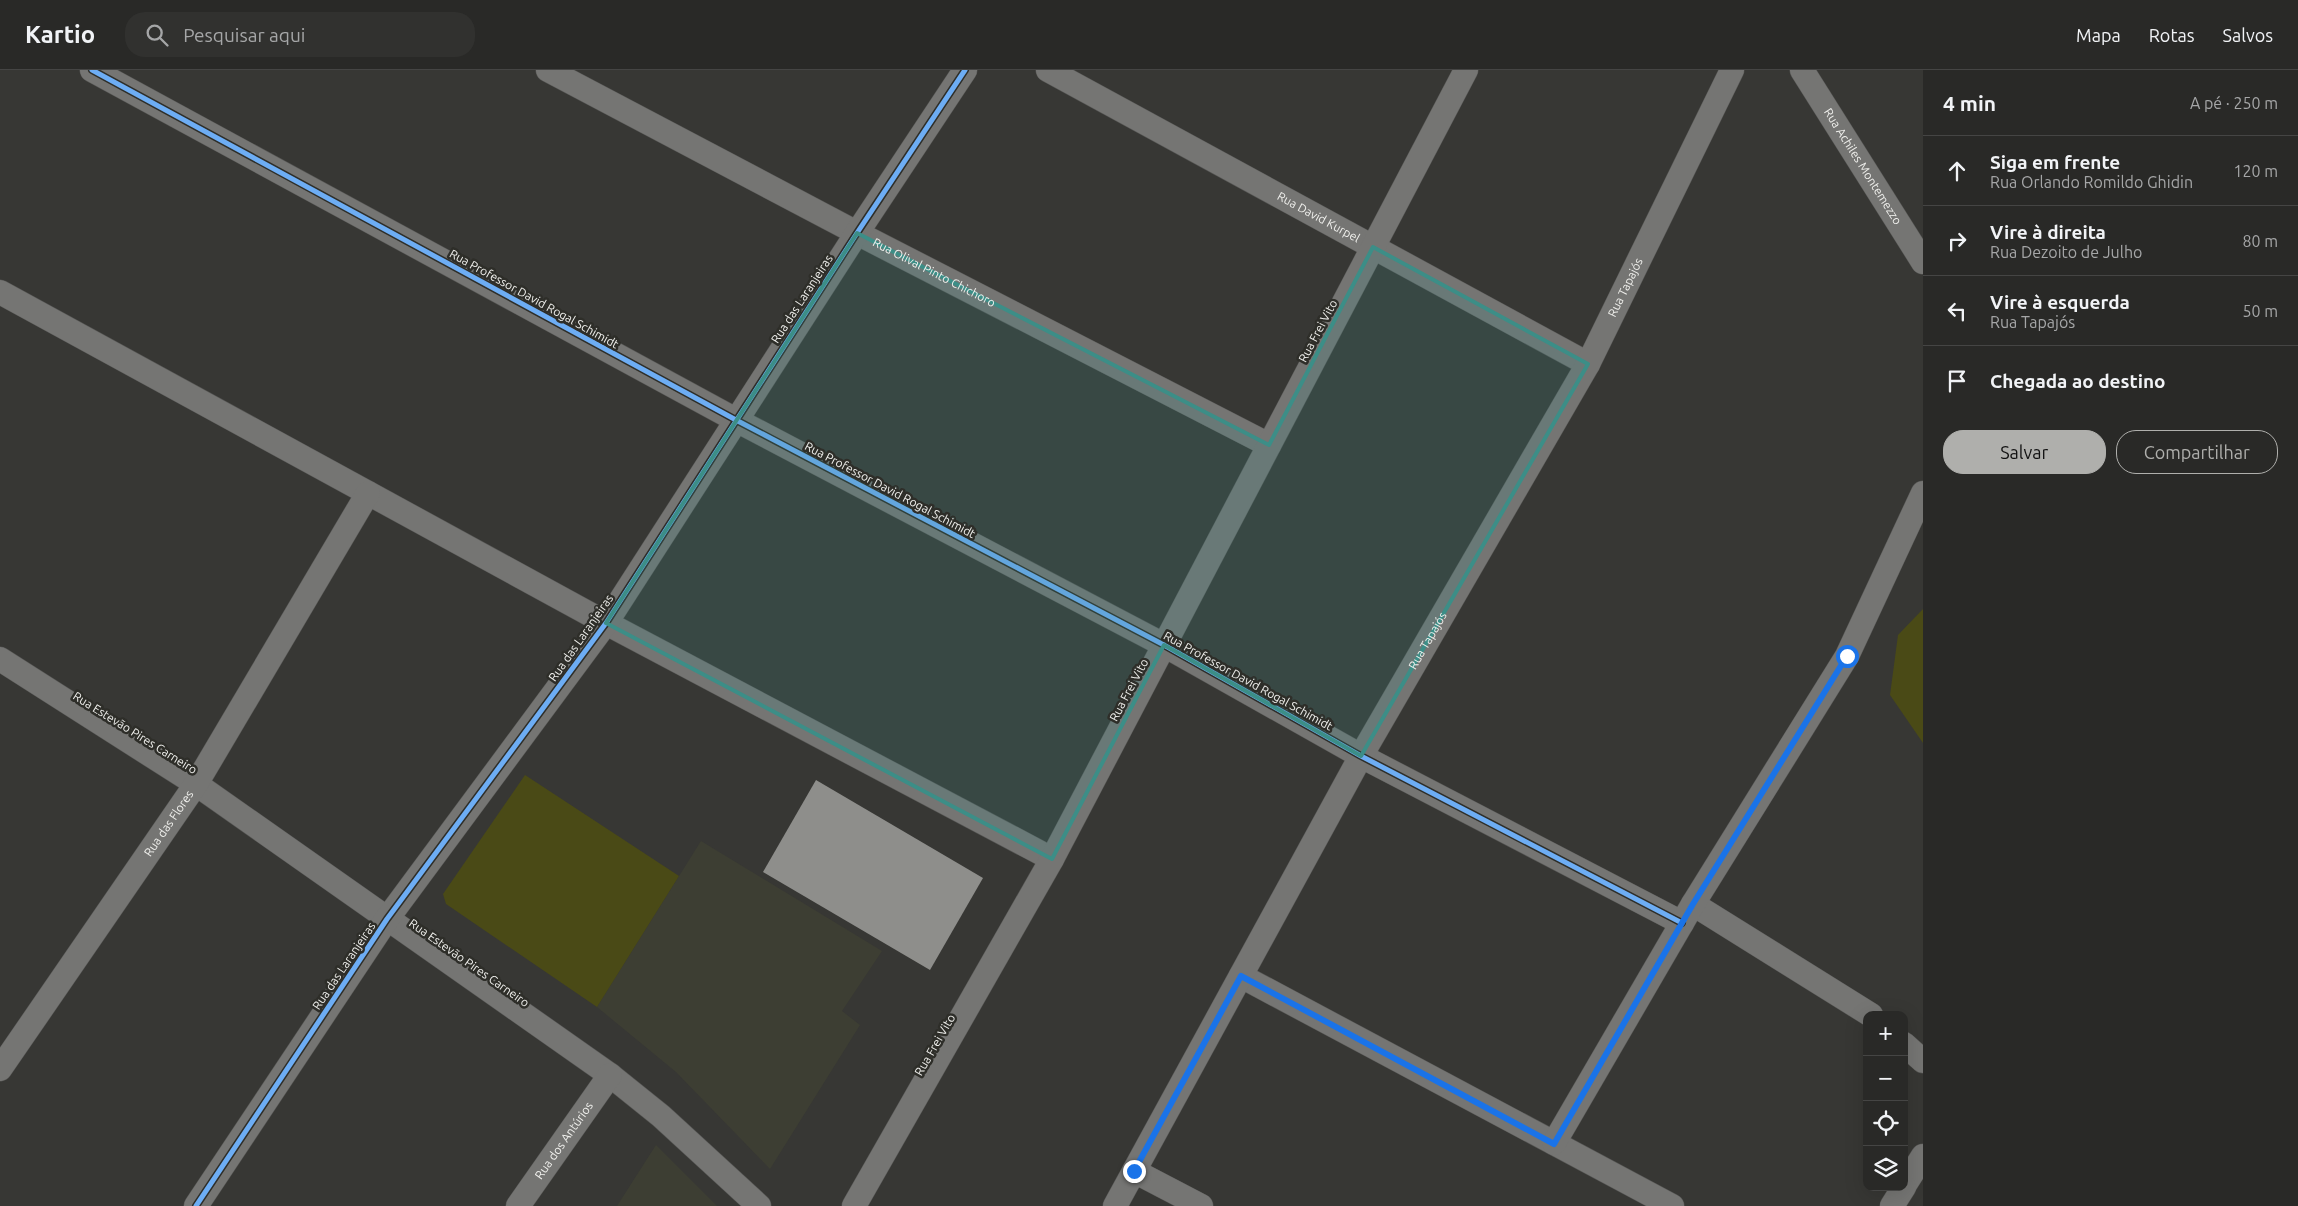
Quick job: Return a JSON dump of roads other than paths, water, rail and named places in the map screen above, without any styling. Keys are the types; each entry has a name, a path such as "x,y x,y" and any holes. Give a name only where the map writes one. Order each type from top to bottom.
{"street":[{"name":"Rua Professor David Rogal Schimidt","path":"92,70 736,420 1164,645 1361,756 1688,914 1864,1011"},
{"name":"Rua Olival Pinto Chichoro","path":"548,70 857,233 1270,445"},
{"name":"Rua das Laranjeiras","path":"196,1206 388,918 606,623 857,233 965,70"},
{"name":"Rua David Kurpel","path":"1048,70 1588,364"},
{"name":"Rua Frei Vito","path":"854,1206 1052,859 1466,70"},
{"name":"Rua Tapajós","path":"1115,1206 1361,756 1588,364 1732,70"},
{"name":"Rua Achiles Montemezzo","path":"1802,70 1923,262"},
{"path":"0,292 606,623 1052,859"},
{"name":"Rua das Flores","path":"0,1069 196,784 368,493"},
{"path":"1554,1144 1688,914 1847,656 1923,493"},
{"name":"Rua Estevão Pires Carneiro","path":"0,659 196,784 610,1075 661,1116 759,1206"},
{"path":"1241,976 1672,1206"},
{"path":"1908,1048 1923,1061"},
{"name":"Rua dos Antúrios","path":"518,1206 610,1075"},
{"path":"1908,1180 1923,1156"},
{"path":"1134,1171 1201,1206"},
{"path":"1892,1206 1901,1191"}]}
